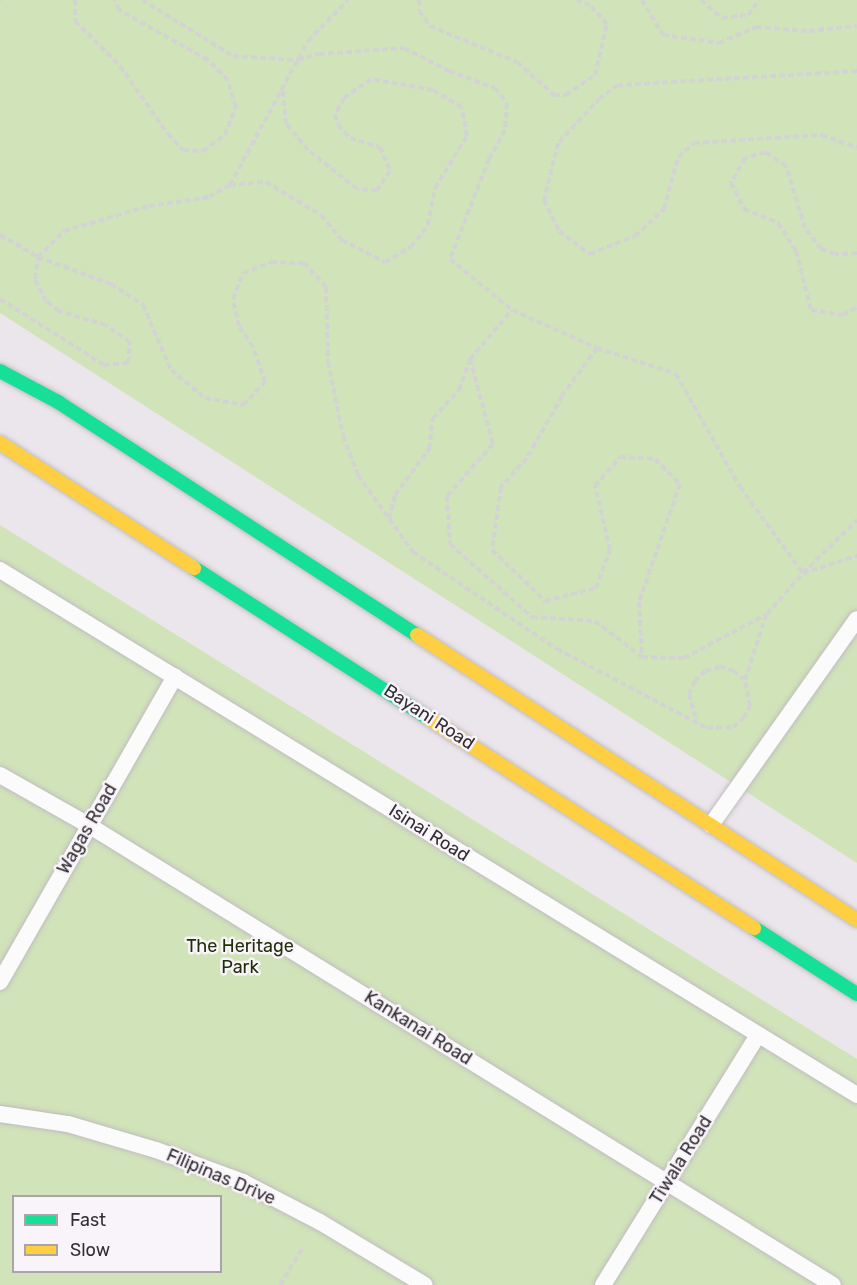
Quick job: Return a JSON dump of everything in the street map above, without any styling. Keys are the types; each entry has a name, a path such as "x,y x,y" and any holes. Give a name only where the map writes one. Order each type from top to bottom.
{"main road":[{"path":"0,371 58,402 857,920"},
{"name":"Bayani Road","path":"0,443 857,994"}],"lane":[{"name":"Isinai Road","path":"0,570 857,1095"},
{"path":"711,825 857,619"},
{"name":"Wagas Road","path":"0,982 175,677"},
{"name":"Kankanai Road","path":"0,775 90,826 833,1285"},
{"name":"Tiwala Road","path":"603,1285 758,1035"},
{"name":"Filipinas Drive","path":"0,1114 68,1125 156,1150 243,1182 320,1222 425,1285"}],"path":[{"path":"75,0 75,21 120,66 168,134 183,150 203,151 225,135 236,108 228,80 208,60 119,10 114,0"},
{"path":"142,0 233,56 298,60 404,48 449,71 495,88 507,103 505,130 489,159 450,260 513,310 597,348 676,374 740,488 803,573"},
{"path":"230,185 308,41 348,0"},
{"path":"419,0 419,10 430,26 517,62 554,95 566,95 595,75 604,51 607,24 590,5 577,0"},
{"path":"642,0 663,36 719,43 756,27 809,31 857,26"},
{"path":"701,0 722,18 748,15 759,0"},
{"path":"857,71 618,85 600,98 558,143 544,200 560,231 590,254 634,236 664,209 678,157 694,143 822,135 857,148"},
{"path":"0,299 104,365 128,363 130,342 106,325 59,311 46,301 35,279 38,257 64,231 149,206 209,198 230,185 266,182 321,215 342,240 385,262 411,247 428,225 435,188 467,136 462,107 434,90 371,80 344,98 335,114 338,125 350,138 380,147 390,171 377,190 357,189 308,150 286,124 282,90"},
{"path":"857,253 835,254 821,249 805,228 786,166 765,152 745,158 731,183 744,209 778,223 796,251 811,310 843,315 857,307"},
{"path":"0,235 38,257 111,284 143,305 171,370 205,398 243,405 265,382 253,347 239,326 233,299 243,273 271,262 304,262 326,287 328,362 343,436 357,475 413,552 557,649 696,720 707,728 720,730 739,723 750,706 745,680 766,614"},
{"path":"389,520 395,495 429,450 433,418 459,390 470,359 513,310"},
{"path":"597,348 562,396 526,458 501,487 492,550 545,601 596,588 610,550 595,486 620,457 655,459 680,484 639,602 642,657"},
{"path":"470,359 493,444 447,496 450,544 532,616 595,621 642,657 684,658 766,614 803,573 857,520"},
{"path":"803,573 857,556"},
{"path":"696,720 689,694 694,681 705,671 720,667 734,671 745,680"},
{"path":"279,1285 320,1222"}],"green space":[{"path":"0,0 857,0 857,863 0,313"},
{"name":"The Heritage Park","path":"0,525 857,1059 857,1285 0,1285"}],"traffic: fast":[{"path":"0,371 58,402 417,635"},
{"path":"194,568 428,718"},
{"path":"754,928 857,994"}],"traffic: slow":[{"path":"0,443 194,568"},
{"path":"417,635 857,920"},
{"path":"428,718 754,928"}]}
